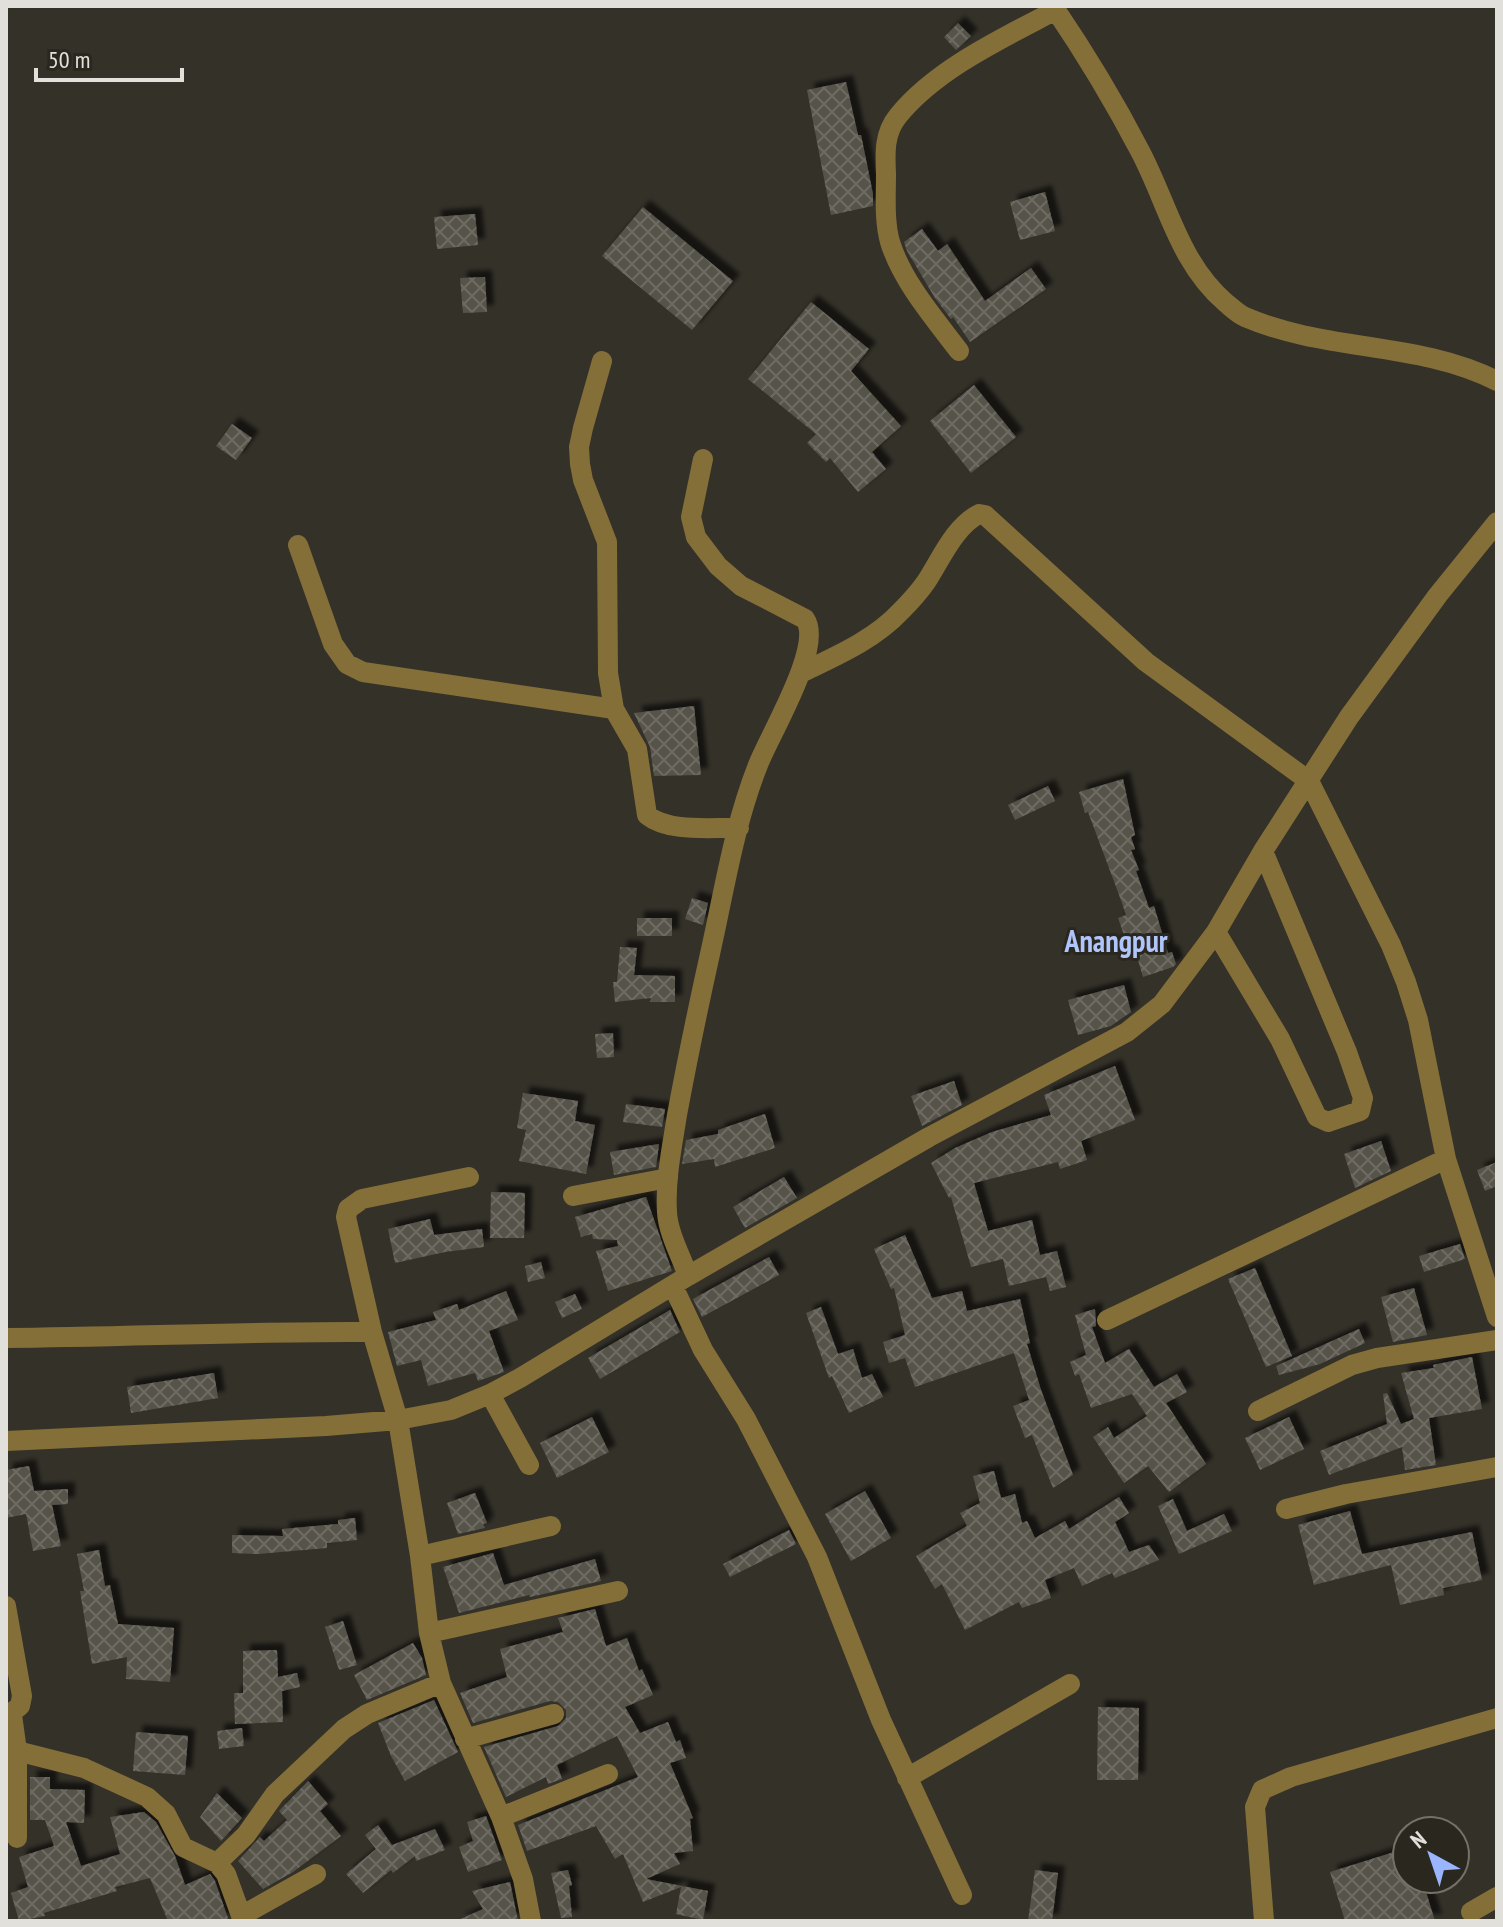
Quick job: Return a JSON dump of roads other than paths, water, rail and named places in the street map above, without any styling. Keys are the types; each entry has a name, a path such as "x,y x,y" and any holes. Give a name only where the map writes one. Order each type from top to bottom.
{"street":[{"path":"959,351 912,283 890,240 885,152 887,135 897,117 921,93 998,40 1054,8 1082,48 1142,155 1180,244 1197,272 1230,307 1241,316 1276,329 1410,352 1471,368 1497,381"},
{"path":"602,361 579,447 583,480 607,542 608,673 614,709 637,749 647,815 661,823 739,828"},
{"path":"703,459 691,517 696,537 718,566 741,586 805,619 811,638 801,673 758,766 739,828 688,1054 668,1178 667,1217 681,1281 703,1350 746,1419 817,1557 858,1668 962,1895"},
{"path":"801,673 849,649 888,624 925,583 949,544 966,524 979,514 985,515 1146,662 1309,781 1391,945 1406,982 1418,1020 1446,1159 1497,1317"},
{"path":"6,1441 326,1426 430,1416 490,1394 941,1130 1127,1032 1162,1004 1216,932 1263,851 1349,717 1421,618 1497,522"},
{"path":"298,545 333,644 339,656 354,669 449,687 614,709"},
{"path":"1216,932 1280,1039 1317,1117 1328,1122 1360,1111 1363,1098 1347,1052 1263,851"},
{"path":"1107,1320 1446,1159"},
{"path":"469,1177 353,1202 346,1217 372,1332 398,1420 429,1633 441,1683 501,1817 523,1879 531,1921"},
{"path":"573,1196 668,1178"},
{"path":"6,1338 169,1336 258,1331 372,1332"},
{"path":"1258,1411 1352,1365 1497,1340"},
{"path":"490,1394 529,1465"},
{"path":"1286,1509 1346,1494 1497,1467"},
{"path":"420,1556 551,1526"},
{"path":"429,1633 618,1591"},
{"path":"6,1606 22,1696 20,1706 9,1716 17,1751 17,1838"},
{"path":"217,1863 246,1835 275,1794 344,1729 367,1714 441,1683"},
{"path":"907,1778 1070,1684"},
{"path":"465,1739 554,1714"},
{"path":"1264,1921 1255,1807 1262,1790 1346,1760 1497,1718"},
{"path":"17,1751 84,1768 147,1797 166,1814 183,1847 217,1863 226,1874 242,1919 316,1874"},
{"path":"501,1817 608,1774"},
{"path":"1471,1912 1497,1897"}],"district":[{"name":"Anangpur","path":"1116,940"}]}
